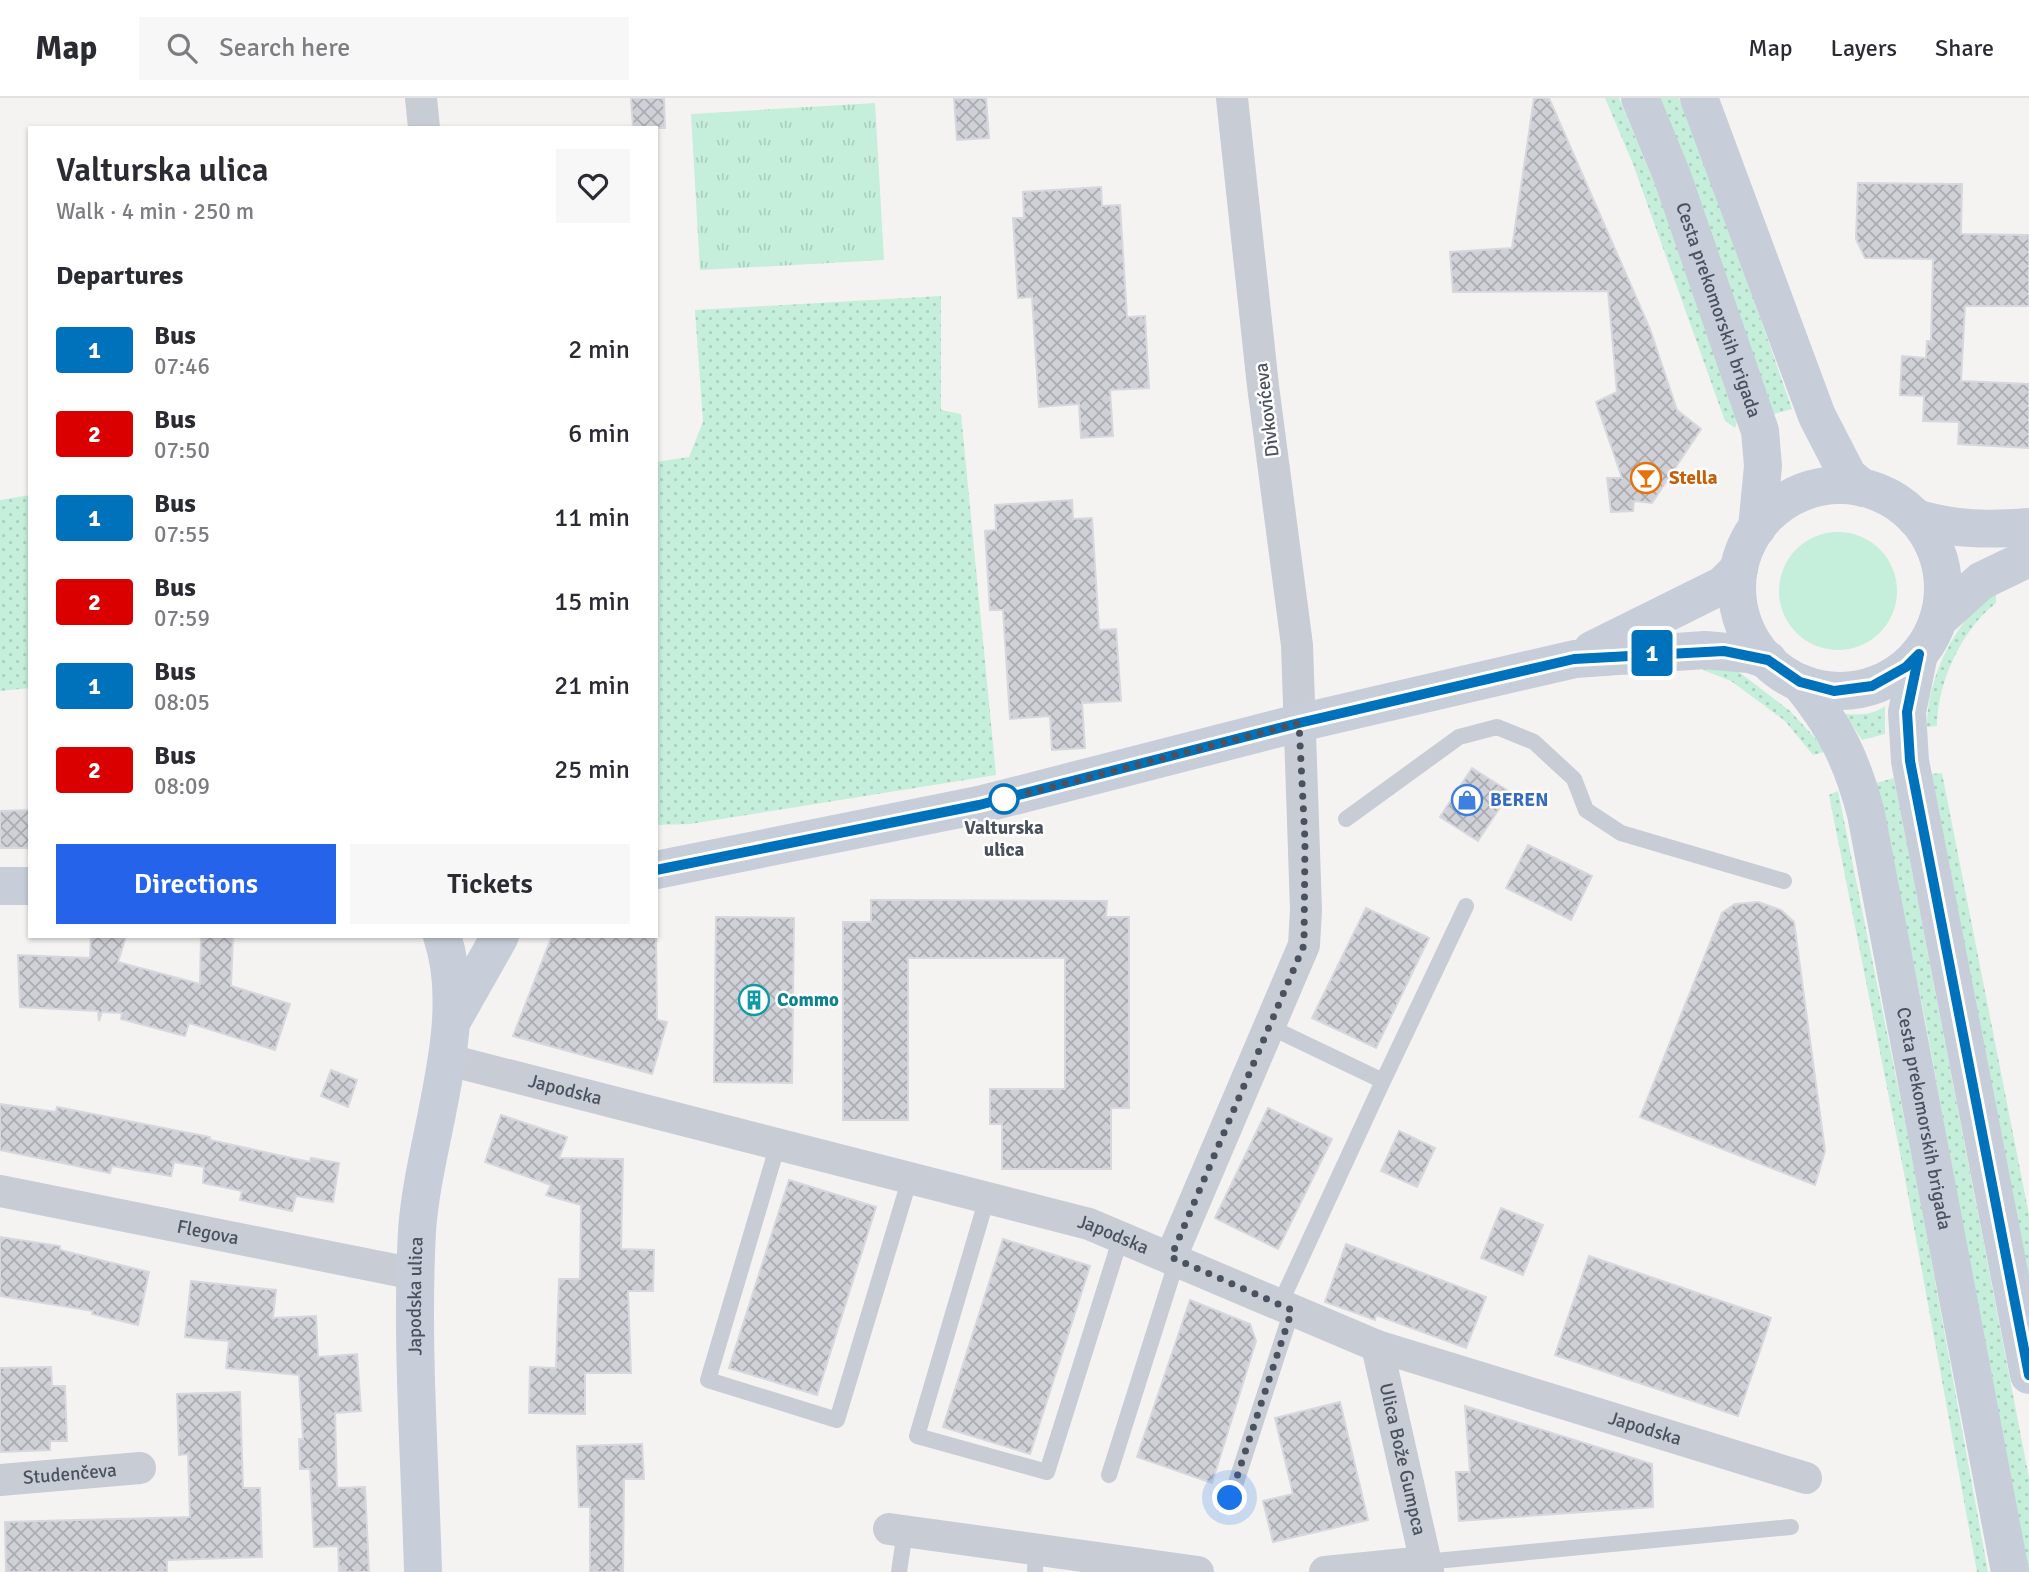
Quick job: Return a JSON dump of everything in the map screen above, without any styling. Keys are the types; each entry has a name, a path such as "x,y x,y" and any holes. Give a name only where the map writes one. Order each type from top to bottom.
{"main road":[{"name":"Cesta prekomorskih brigada","path":"1640,98 1676,188 1760,431 1763,466 1757,528"},
{"path":"1699,98 1817,416 1848,476 1863,488"},
{"path":"1574,659 1723,585 1739,569 1757,528 1775,509 1809,491 1827,486 1863,488 1884,496 1915,518 1949,527 1977,531 2029,527"},
{"path":"1915,518 1933,545 1940,563 1943,582 1938,620"},
{"path":"2029,558 1981,581 1938,620 1919,654 1907,712 1910,761 2029,1375"},
{"path":"1739,569 1739,607 1745,626 1768,660"},
{"path":"658,870 979,805 1299,723 1574,659 1705,650 1749,654 1768,660 1800,682 1834,691 1863,688 1890,678 1919,654"},
{"name":"Cesta prekomorskih brigada","path":"1800,682 1843,744 1854,770 1866,814 2010,1572"},
{"path":"0,886 28,886"},
{"name":"Japodska ulica","path":"423,1572 415,1273 420,1199 452,1021 442,938"},
{"name":"Japodska ulica","path":"452,1021 499,938"}],"street":[{"path":"421,98 425,126"},
{"name":"Divkovićeva","path":"1174,1259 1304,945 1305,841 1293,602 1266,410 1232,98"},
{"name":"Japodska","path":"445,1059 1089,1224 1377,1346 1805,1478"},
{"name":"Flegova","path":"0,1191 415,1273"},
{"name":"Ulica Bože Gumpca","path":"1377,1346 1427,1567"},
{"name":"Studenčeva","path":"0,1479 139,1468"},
{"path":"897,1530 1035,1561 1198,1572"},
{"path":"1325,1572 1427,1567"}],"lane":[{"path":"1346,819 1459,737 1497,727 1534,742 1574,779 1586,810 1621,833 1784,881"},
{"path":"1230,1498 1286,1307 1383,1081 1466,906"},
{"path":"1270,1027 1383,1081"},
{"path":"778,1144 708,1380 837,1420 910,1178"},
{"path":"987,1198 917,1436 1047,1472 1121,1237"},
{"path":"1109,1475 1174,1259"},
{"path":"1427,1567 1791,1527"},
{"path":"897,1530 898,1572"}],"green space":[{"path":"1605,98 1619,98 1655,185 1738,418 1735,428 1725,421 1633,164"},
{"path":"1658,98 1679,98 1705,160 1792,409 1774,414 1688,168"},
{"path":"875,103 884,260 700,270 691,114"},
{"path":"941,296 941,410 961,414 996,775 690,824 658,825 658,462 689,457 703,422 695,310"},
{"path":"28,495 28,688 0,691 0,500"},
{"path":"1838,532 1861,536 1880,549 1893,568 1897,591 1893,614 1880,633 1861,646 1838,650 1815,646 1796,633 1783,614 1779,591 1783,568 1796,549 1815,536"},
{"path":"1996,589 1996,603 1972,627 1954,658 1941,692 1937,726 1927,727 1932,688 1947,650 1968,617"},
{"path":"1702,664 1731,666 1790,711 1816,739 1824,752 1813,755 1785,721 1731,681 1703,670"},
{"path":"1885,706 1885,734 1862,740 1845,714 1866,714"},
{"path":"1942,773 2029,1215 2029,1276 1930,774"},
{"path":"1894,778 2029,1478 2029,1572 2026,1572 1925,1019 1876,783"},
{"path":"1838,791 1915,1171 1988,1572 1977,1572 1904,1173 1829,795"}],"building":[{"path":"631,98 664,98 665,128 633,126"},
{"path":"954,98 986,98 989,138 957,140"},
{"path":"1534,98 1549,98 1650,329 1677,410 1701,429 1652,503 1634,501 1633,511 1611,512 1607,478 1622,478 1596,402 1617,392 1608,291 1453,292 1450,252 1512,248"},
{"path":"1858,183 1962,184 1961,234 2029,235 2029,306 1965,306 1961,381 2029,384 2029,448 1958,444 1959,422 1923,421 1924,396 1900,395 1902,356 1926,358 1927,341 1931,341 1933,259 1865,258 1856,239"},
{"path":"1101,187 1102,206 1120,205 1127,317 1145,316 1149,388 1110,390 1113,436 1081,438 1079,404 1039,407 1032,297 1018,298 1013,218 1024,218 1023,192"},
{"path":"1072,500 1073,519 1092,518 1099,630 1116,629 1121,701 1082,703 1085,748 1052,750 1050,716 1010,719 1003,610 990,610 985,531 996,530 995,505"},
{"path":"1472,768 1510,792 1478,841 1440,817"},
{"path":"28,810 28,848 0,848 0,811"},
{"path":"1528,845 1592,876 1571,920 1506,888"},
{"path":"871,900 1107,901 1106,917 1129,917 1129,1108 1111,1108 1111,1169 1002,1169 1002,1124 990,1124 990,1089 1065,1089 1065,958 908,958 908,1120 843,1120 843,922 871,922"},
{"path":"1758,902 1781,910 1794,922 1825,1151 1815,1185 1640,1117 1722,913 1735,904"},
{"path":"1366,908 1429,938 1376,1048 1312,1018"},
{"name":"Commo","path":"716,917 794,918 792,1083 714,1082"},
{"path":"91,938 125,938 118,962 200,984 201,938 233,938 231,986 290,1004 275,1050 189,1023 185,1036 121,1019 122,1013 102,1012 99,1021 98,1011 20,1007 18,955 90,958"},
{"path":"551,938 656,938 657,1020 667,1022 652,1074 513,1036"},
{"path":"331,1070 357,1080 348,1107 321,1096"},
{"path":"0,1104 56,1112 57,1107 210,1137 210,1140 310,1162 311,1158 339,1163 333,1202 296,1196 292,1211 240,1200 242,1191 203,1183 204,1167 174,1162 171,1176 112,1166 110,1173 0,1150"},
{"path":"1268,1108 1332,1139 1278,1249 1215,1218"},
{"path":"501,1115 567,1137 559,1158 623,1159 621,1249 654,1250 653,1291 628,1291 631,1373 585,1373 585,1414 529,1413 530,1367 556,1368 559,1279 580,1279 581,1205 546,1195 551,1185 485,1162"},
{"path":"1399,1131 1435,1148 1417,1187 1381,1171"},
{"path":"789,1180 876,1207 817,1395 729,1368"},
{"path":"1501,1208 1543,1225 1523,1275 1481,1258"},
{"path":"0,1237 60,1246 60,1250 149,1272 138,1325 92,1314 93,1311 0,1296"},
{"path":"1003,1239 1090,1266 1030,1454 943,1427"},
{"path":"1346,1244 1486,1297 1466,1348 1376,1315 1375,1320 1325,1302"},
{"path":"1589,1256 1771,1318 1738,1416 1555,1355"},
{"path":"191,1281 276,1290 273,1318 316,1316 318,1357 357,1354 361,1411 335,1413 337,1488 365,1487 369,1572 339,1572 338,1546 314,1547 310,1469 300,1469 299,1439 303,1439 299,1375 226,1368 229,1341 185,1337"},
{"path":"1190,1300 1250,1324 1256,1341 1212,1483 1137,1457"},
{"path":"51,1367 52,1386 65,1386 67,1441 50,1441 50,1450 0,1452 0,1368"},
{"path":"240,1392 243,1488 260,1488 262,1557 167,1560 167,1572 6,1572 5,1522 190,1517 188,1454 179,1455 177,1394"},
{"path":"1340,1402 1368,1520 1273,1542 1263,1501 1293,1494 1275,1418"},
{"path":"1465,1406 1652,1464 1653,1507 1459,1521 1456,1472 1470,1472"},
{"path":"642,1444 644,1479 624,1479 623,1572 590,1572 590,1507 579,1507 577,1446"}],"bus line":[{"name":"1","path":"658,870 979,805 1299,723 1574,659 1705,650 1749,654 1768,660 1780,671 1800,682 1834,691 1872,686 1890,678 1919,654 1907,712 1910,761 1998,1203 2029,1375"}],"place":[{"name":"Stella","path":"1646,478"},
{"name":"Valturska ulica","path":"1004,799"},
{"name":"BEREN","path":"1467,800"},
{"name":"Commo","path":"754,1000"}],"route":[{"path":"1004,799 1299,723 1305,841 1304,945 1171,1257 1292,1310 1230,1498"}]}
